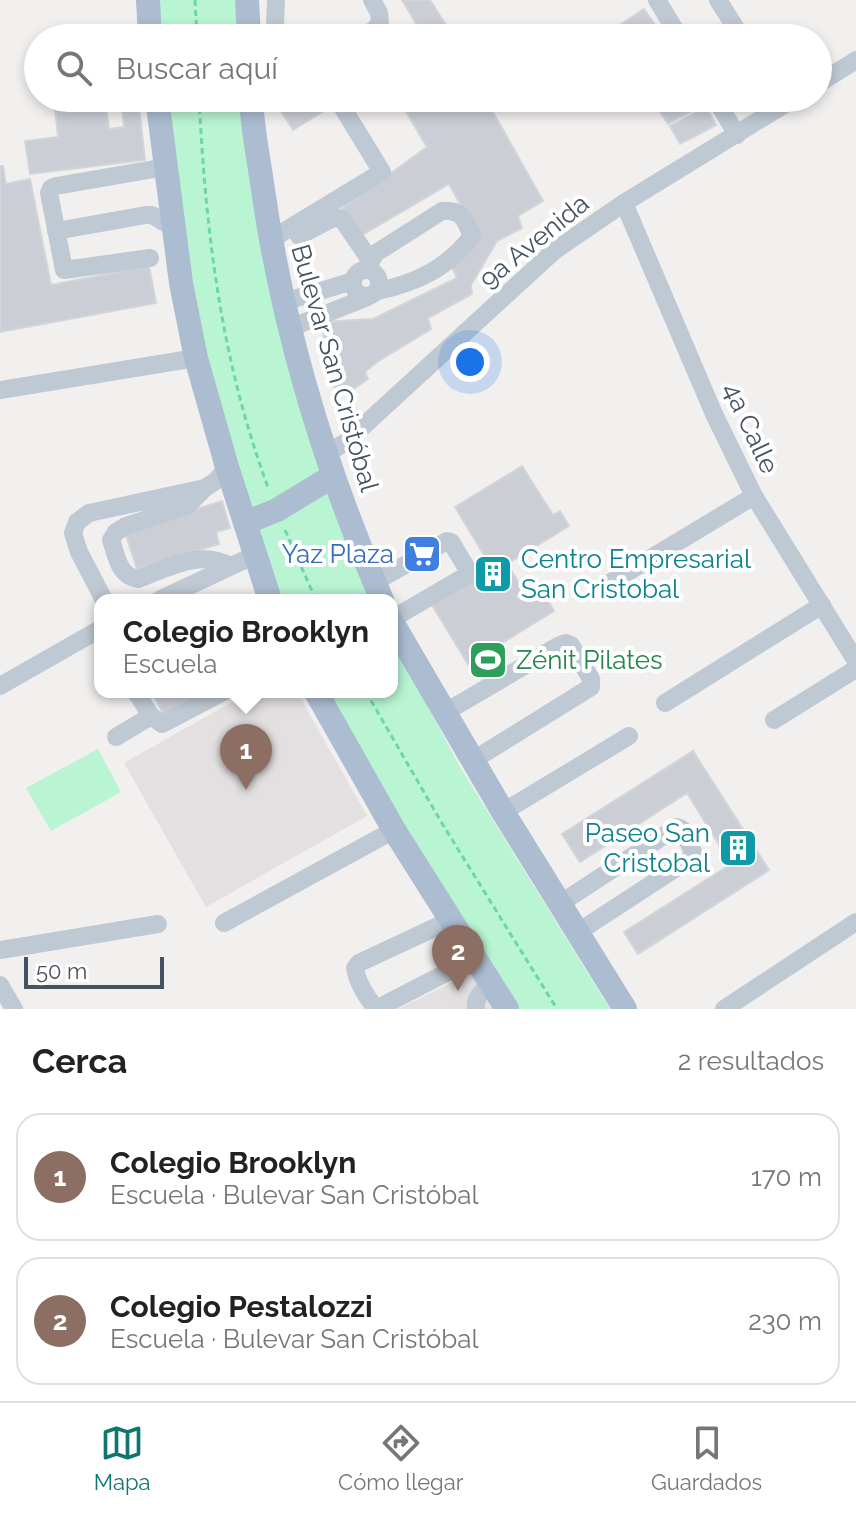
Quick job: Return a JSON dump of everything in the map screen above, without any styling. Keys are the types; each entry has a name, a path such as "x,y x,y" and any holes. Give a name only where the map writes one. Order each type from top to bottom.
{"main road":[{"path":"148,0 149,24"},
{"path":"247,0 248,24"},
{"path":"159,112 181,283 196,358 268,594"},
{"name":"Bulevar San Cristóbal","path":"256,112 271,246 290,328 333,476 378,591"},
{"path":"245,523 277,510 333,476"},
{"path":"398,632 472,761 625,1009"},
{"path":"319,698 394,830 507,1009"}],"street":[{"path":"275,24 276,0"},
{"path":"372,0 379,13 379,24"},
{"path":"657,0 672,24"},
{"path":"718,0 733,24"},
{"path":"832,75 856,60"},
{"path":"271,246 382,172 345,112"},
{"path":"723,112 737,135"},
{"name":"9a Avenida","path":"325,449 336,448 346,442 554,251 769,112"},
{"path":"150,258 67,271 62,267 49,193 51,188 166,167"},
{"name":"4a Calle","path":"624,203 714,414 754,496 856,661"},
{"path":"284,302 363,270 442,211 453,210 462,215 472,236 458,255 407,285 373,294 290,328"},
{"path":"56,231 146,215 152,215 174,228"},
{"path":"271,246 342,219 363,270"},
{"path":"363,270 376,274 379,279 373,294"},
{"path":"0,390 196,358"},
{"path":"227,467 187,506 126,526 116,532 111,540 121,571 138,579 204,557 218,559 230,566"},
{"path":"101,594 79,552 73,533 77,522 89,513 205,488"},
{"path":"603,587 754,496"},
{"path":"378,591 447,541 451,542 469,572 398,617"},
{"path":"172,594 255,555"},
{"path":"665,703 822,605"},
{"path":"0,686 94,632"},
{"path":"444,713 566,643 571,645 591,679 591,687 472,761"},
{"path":"774,720 856,669"},
{"path":"140,698 151,716 162,724 212,698"},
{"path":"116,737 151,716"},
{"path":"503,812 629,736"},
{"path":"561,903 677,827 682,829 693,857 578,932"},
{"path":"224,923 394,830"},
{"path":"451,920 359,963 356,973 371,1002 375,1007 380,1007 475,958"},
{"path":"727,1008 856,922"},
{"path":"0,950 158,924"},
{"path":"476,1009 478,996 491,983"},
{"path":"0,985 14,1009"}],"path":[{"path":"195,0 196,24"},
{"path":"200,112 205,202 222,329 254,450 313,594"},
{"path":"369,698 443,825 557,1009"}],"shaded area":[{"path":"239,698 300,698 367,816 206,907 124,763"},
{"path":"471,973 493,1009 398,1009"}],"green space":[{"path":"157,0 239,0 240,24 158,24"},
{"path":"167,112 246,112 325,474 248,514 191,302"},
{"path":"330,486 372,594 275,594 251,527"},
{"path":"398,651 460,767 610,1009 517,1009 327,698 398,698"},
{"path":"98,749 121,792 51,831 26,788"}],"building":[{"path":"402,0 430,0 445,24 417,24"},
{"path":"644,9 654,24 622,24"},
{"path":"55,112 107,112 109,129 124,127 122,112 140,112 145,160 30,174 25,141 58,137"},
{"path":"282,112 322,112 293,130"},
{"path":"406,112 493,112 543,201 518,216 522,228 497,241 471,285 472,294 428,318 431,329 377,362 365,372 368,379 348,393 333,386 321,322 373,319 457,278 450,263 475,246 479,238 449,184 359,237 340,210 427,147"},
{"path":"660,112 690,112 668,124"},
{"path":"697,112 709,112 716,125 680,144 670,126"},
{"path":"0,166 3,166 6,184 30,179 51,285 149,266 156,303 0,332"},
{"name":"Centro Empresarial San Cristobal","path":"522,466 553,515 560,511 569,526 507,564 525,592 538,584 554,611 468,664 429,600 489,563 455,507"},
{"path":"222,501 230,528 216,532 219,544 137,569 125,532"},
{"path":"155,698 199,698 164,716"},
{"name":"Paseo San Cristobal","path":"693,751 769,870 638,954 624,932 731,864 687,793 580,862 562,834"}],"place":[{"name":"Yaz Plaza","path":"422,554"},
{"name":"Centro Empresarial San Cristobal","path":"493,574"},
{"name":"Zénit Pilates","path":"488,660"},
{"name":"Colegio Brooklyn","path":"246,790"},
{"name":"Paseo San Cristobal","path":"738,848"},
{"name":"Colegio Pestalozzi","path":"458,991"}]}
